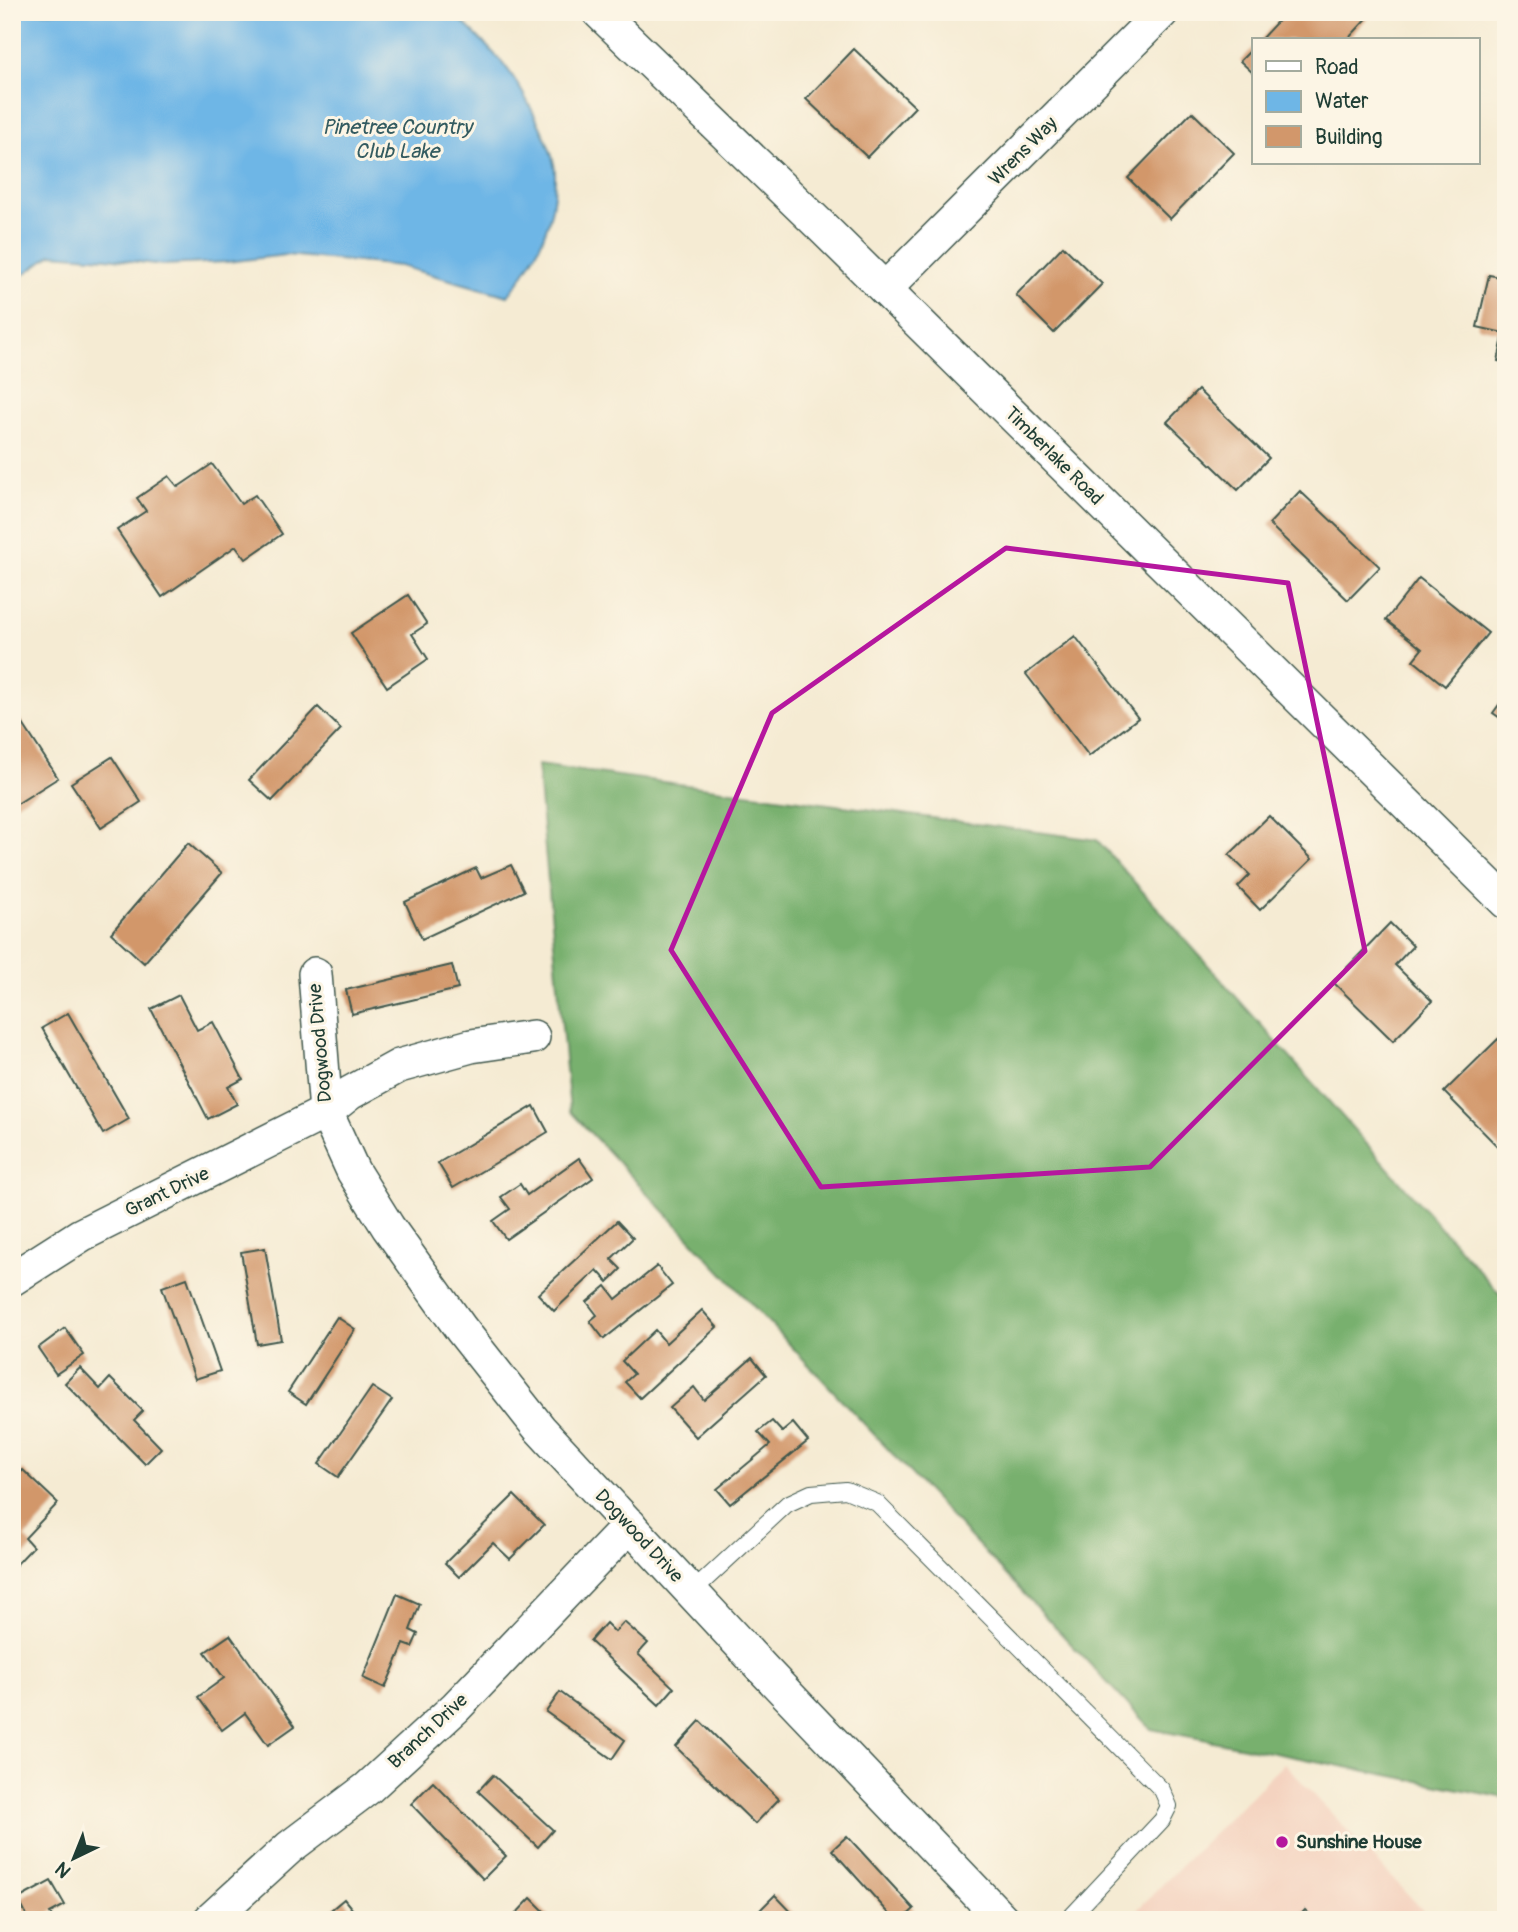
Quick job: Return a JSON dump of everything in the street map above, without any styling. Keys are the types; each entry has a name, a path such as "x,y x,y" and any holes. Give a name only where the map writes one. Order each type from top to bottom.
{"street":[{"name":"Timberlake Road","path":"599,12 885,289 1506,902"},
{"name":"Wrens Way","path":"885,289 1162,12"},
{"name":"Dogwood Drive","path":"315,974 326,1112 354,1171 388,1227 461,1329 540,1429 997,1918"},
{"name":"Dogwood Drive","path":"326,1112 350,1093 399,1066 471,1046 533,1037"},
{"name":"Grant Drive","path":"12,1279 81,1235 326,1112"},
{"name":"Branch Drive","path":"210,1920 290,1847 368,1788 456,1707 630,1525"}],"lane":[{"path":"692,1592 788,1504 811,1493 846,1490 877,1503 1161,1790 1169,1805 1163,1820 1068,1920"}],"highlighted area":[{"path":"1006,548 1288,583 1365,951 1150,1167 821,1187 671,950 772,713"}],"shaded area":[{"name":"Sunshine House","path":"1284,1763 1432,1920 1127,1920"}],"green space":[{"path":"537,765 1097,840 1506,1301 1506,1798 1151,1729 570,1111"}],"water":[{"name":"Pinetree Country Club Lake","path":"12,12 453,12 509,71 530,106 550,150 555,173 554,191 543,239 528,268 508,296 400,266 286,255 227,262 163,265 52,254 12,283"}],"building":[{"path":"1286,12 1373,12 1349,38 1262,38"},
{"path":"854,49 915,107 867,157 806,99"},
{"path":"1252,49 1252,72 1240,61"},
{"path":"1192,112 1234,153 1170,219 1128,178"},
{"path":"1063,246 1102,284 1054,333 1016,295"},
{"path":"1489,275 1506,278 1506,363 1498,361 1504,333 1477,327"},
{"path":"1198,390 1269,458 1238,490 1167,422"},
{"path":"212,464 241,504 255,495 282,534 246,559 236,546 162,597 117,530 146,511 137,498 169,476 178,487"},
{"path":"1300,491 1380,567 1348,600 1269,524"},
{"path":"1419,578 1488,633 1445,686 1413,660 1422,649 1386,620"},
{"path":"408,595 427,624 412,634 428,659 387,687 351,633"},
{"path":"1075,636 1138,718 1089,756 1026,674"},
{"path":"1506,695 1506,722 1493,713"},
{"path":"12,707 58,778 12,807"},
{"path":"318,707 341,729 272,801 249,780"},
{"path":"112,757 141,802 101,828 71,783"},
{"path":"1269,816 1312,859 1260,910 1238,887 1250,875 1229,855"},
{"path":"188,843 222,873 144,963 111,933"},
{"path":"511,865 524,891 422,939 405,902 476,868 481,878"},
{"path":"1390,923 1413,946 1395,965 1432,1001 1393,1041 1333,982"},
{"path":"452,965 458,989 352,1014 346,990"},
{"path":"179,995 197,1030 213,1022 243,1079 228,1087 237,1104 208,1119 151,1009"},
{"path":"68,1013 129,1119 103,1134 42,1028"},
{"path":"1498,1039 1506,1047 1506,1148 1502,1151 1444,1092"},
{"path":"534,1106 548,1132 453,1188 438,1163"},
{"path":"579,1158 593,1178 506,1239 493,1221 510,1209 501,1197 520,1184 527,1195"},
{"path":"617,1221 633,1238 611,1259 621,1269 608,1282 597,1270 554,1311 538,1294"},
{"path":"265,1248 281,1340 257,1344 241,1252"},
{"path":"657,1266 672,1285 604,1339 590,1321 597,1315 587,1302 606,1286 616,1299"},
{"path":"187,1278 220,1371 195,1379 162,1287"},
{"path":"702,1310 717,1327 640,1398 625,1382 634,1374 622,1361 655,1330 666,1343"},
{"path":"337,1317 355,1329 306,1404 288,1392"},
{"path":"65,1328 84,1355 56,1374 38,1348"},
{"path":"752,1358 766,1375 696,1437 670,1408 694,1387 704,1400"},
{"path":"80,1368 100,1389 110,1378 143,1411 134,1420 161,1448 145,1464 65,1383"},
{"path":"372,1387 392,1400 338,1477 319,1464"},
{"path":"772,1421 782,1432 793,1423 808,1441 730,1504 717,1489 770,1445 758,1432"},
{"path":"23,1470 58,1503 25,1538 33,1547 12,1569 12,1482"},
{"path":"514,1495 544,1525 510,1559 493,1543 459,1577 445,1563"},
{"path":"397,1594 420,1604 410,1630 418,1634 412,1647 404,1644 385,1688 363,1678"},
{"path":"624,1622 648,1643 638,1654 674,1688 659,1705 590,1641 606,1623 615,1632"},
{"path":"230,1635 295,1726 268,1745 245,1713 222,1730 198,1697 224,1678 205,1652"},
{"path":"560,1692 625,1740 612,1759 546,1712"},
{"path":"700,1721 779,1799 755,1824 676,1747"},
{"path":"493,1775 553,1830 538,1847 478,1791"},
{"path":"433,1782 506,1856 483,1879 411,1804"},
{"path":"847,1836 914,1909 902,1920 895,1920 832,1850"},
{"path":"51,1881 65,1905 50,1913 54,1920 29,1920 18,1899"},
{"path":"775,1895 799,1920 767,1920 759,1911"},
{"path":"531,1898 553,1920 510,1920"},
{"path":"344,1899 361,1920 319,1920"},
{"path":"1305,1910 1316,1920 1296,1920"}],"place":[{"name":"Sunshine House","path":"1282,1842"}]}
